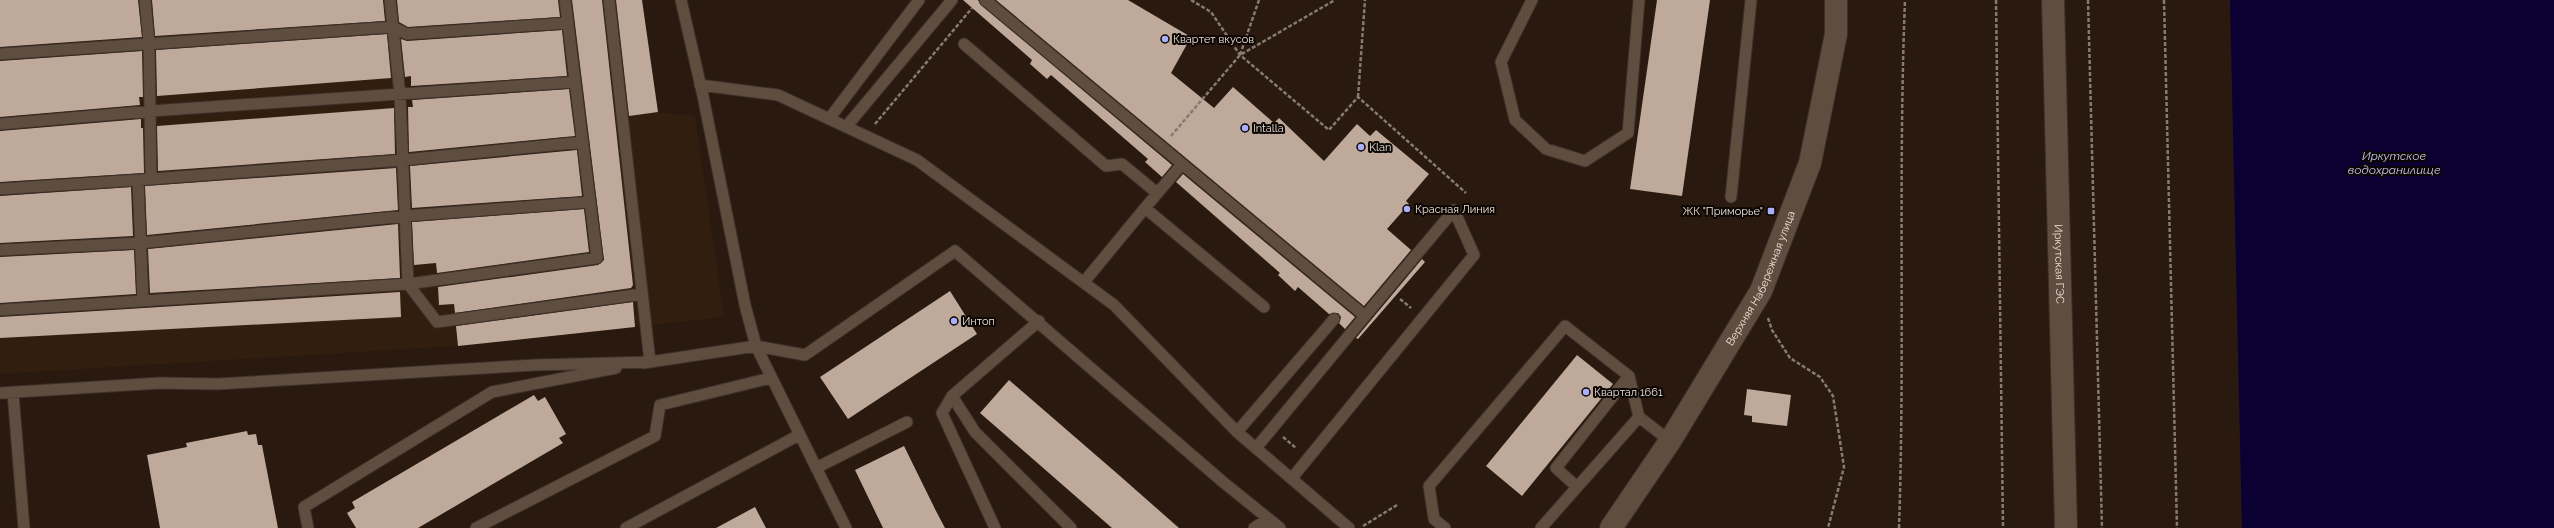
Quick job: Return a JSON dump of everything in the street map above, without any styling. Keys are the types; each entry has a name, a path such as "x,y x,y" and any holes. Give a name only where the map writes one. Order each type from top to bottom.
{"street":[{"name":"Верхняя Набережная улица","path":"1611,528 1670,441 1761,291 1810,163 1836,34 1836,0"},
{"name":"Иркутская ГЭС","path":"2052,0 2066,528"}],"lane":[{"path":"145,0 149,42 151,179"},
{"path":"390,0 400,95 408,284 436,322 642,294"},
{"path":"0,310 408,284 597,258 565,0"},
{"path":"609,0 650,362"},
{"path":"681,0 745,305 756,346 846,528"},
{"path":"829,119 919,0"},
{"path":"846,127 952,0"},
{"path":"985,0 1365,316"},
{"path":"1532,0 1501,62 1515,120 1546,149 1585,161 1628,133 1639,0"},
{"path":"1731,197 1751,0"},
{"path":"0,54 149,42 393,27 407,34 568,23"},
{"path":"964,44 1106,166 1122,164 1158,193"},
{"path":"0,124 150,111 575,82"},
{"path":"700,85 778,96 917,160 1114,305 1237,432 1349,528"},
{"path":"0,189 403,160 583,142"},
{"path":"1084,282 1182,164"},
{"path":"138,180 143,301"},
{"path":"0,250 140,243 405,216 590,202"},
{"path":"1145,208 1264,307"},
{"path":"1256,448 1454,210 1474,255 1292,478"},
{"path":"308,528 304,507 492,392 650,362 756,346 805,355 955,251 1039,321 1269,523 1280,528"},
{"path":"1237,432 1334,319"},
{"path":"995,528 942,413 952,396 1039,321"},
{"path":"1445,528 1434,519 1429,486 1565,326 1629,376 1639,417 1670,441"},
{"path":"0,393 160,383 225,383 535,365 650,362"},
{"path":"1577,487 1556,468 1629,376"},
{"path":"476,528 655,436 660,405 771,378"},
{"path":"13,393 24,528"},
{"path":"952,396 975,432 1071,528"},
{"path":"1541,528 1639,417"},
{"path":"816,468 907,422"},
{"path":"626,528 799,435"},
{"path":"1254,528 1269,523"}],"path":[{"path":"1191,0 1211,12 1240,55 1328,130 1358,96 1365,0"},
{"path":"1240,55 1259,0"},
{"path":"1161,147 1240,55 1335,0"},
{"path":"1899,528 1903,412 1902,93 1905,0"},
{"path":"1996,0 2002,528"},
{"path":"2088,0 2102,528"},
{"path":"2164,0 2177,528"},
{"path":"865,136 972,8"},
{"path":"1358,96 1466,193"},
{"path":"1761,291 1772,330 1790,358 1820,377 1833,396 1844,467 1828,528"},
{"path":"1396,296 1423,318"},
{"path":"1272,428 1308,458"},
{"path":"1359,528 1396,505"}],"shaded area":[{"path":"0,0 642,0 658,112 695,116 724,317 458,346 0,374"}],"water":[{"name":"Иркутское водохранилище","path":"2230,0 2554,0 2554,528 2242,528"}],"building":[{"path":"0,0 138,0 142,37 0,47"},
{"path":"152,0 383,0 385,21 155,36"},
{"path":"397,0 558,0 560,17 408,27 399,22"},
{"path":"572,0 602,0 633,285 631,288 455,313 454,304 439,305 438,287 598,265 604,260"},
{"path":"616,0 642,0 658,112 629,116"},
{"path":"963,0 978,0 981,5 1172,165 1162,177 1145,162 1148,159 1051,75 1047,79 1030,64 1032,60"},
{"path":"996,0 1128,0 1191,37 1171,73 1214,108 1233,87 1274,123 1279,118 1324,161 1357,124 1370,136 1376,130 1429,174 1406,201 1409,204 1387,229 1411,250 1364,306"},
{"path":"1657,0 1710,0 1682,196 1630,189"},
{"path":"562,30 567,76 411,86 411,76 405,77 401,39 407,41"},
{"path":"387,34 391,78 157,96 156,50"},
{"path":"142,51 143,97 139,97 140,105 0,117 0,61"},
{"path":"569,89 575,136 409,152 408,107 413,107 412,100"},
{"path":"394,108 395,154 158,171 157,126"},
{"path":"141,119 141,128 143,128 144,173 0,182 0,131"},
{"path":"577,150 582,196 412,208 410,166"},
{"path":"396,168 398,210 147,235 145,186"},
{"path":"1183,174 1355,317 1345,329 1339,323 1341,317 1338,313 1329,314 1298,287 1295,291 1278,275 1280,273 1176,182"},
{"path":"131,187 133,236 0,243 0,196"},
{"path":"584,209 589,252 437,273 436,263 414,265 412,222"},
{"path":"398,224 400,278 150,293 148,249"},
{"path":"134,250 136,294 0,303 0,257"},
{"path":"1422,259 1425,262 1358,339 1356,338"},
{"path":"950,291 977,334 848,419 820,377"},
{"path":"400,292 401,317 0,338 0,317"},
{"path":"633,302 635,327 458,346 456,326"},
{"path":"1577,355 1613,384 1522,496 1486,466"},
{"path":"1009,380 1179,528 1112,528 980,413"},
{"path":"1747,389 1791,395 1787,426 1752,422 1752,416 1744,415"},
{"path":"534,395 538,401 545,397 566,434 559,438 563,443 418,528 356,528 347,513 355,508 352,502"},
{"path":"247,431 248,435 256,434 258,445 262,445 278,528 160,528 147,455 187,447 186,443"},
{"path":"904,446 945,528 883,528 855,470"},
{"path":"755,507 766,528 716,528"}],"place":[{"name":"Квартет вкусов","path":"1165,39"},
{"name":"Intalla","path":"1245,128"},
{"name":"Klan","path":"1361,147"},
{"name":"Красная Линия","path":"1407,209"},
{"name":"ЖК \"Приморье\"","path":"1771,211"},
{"name":"Интоп","path":"954,321"},
{"name":"Квартал 1661","path":"1586,392"}]}
